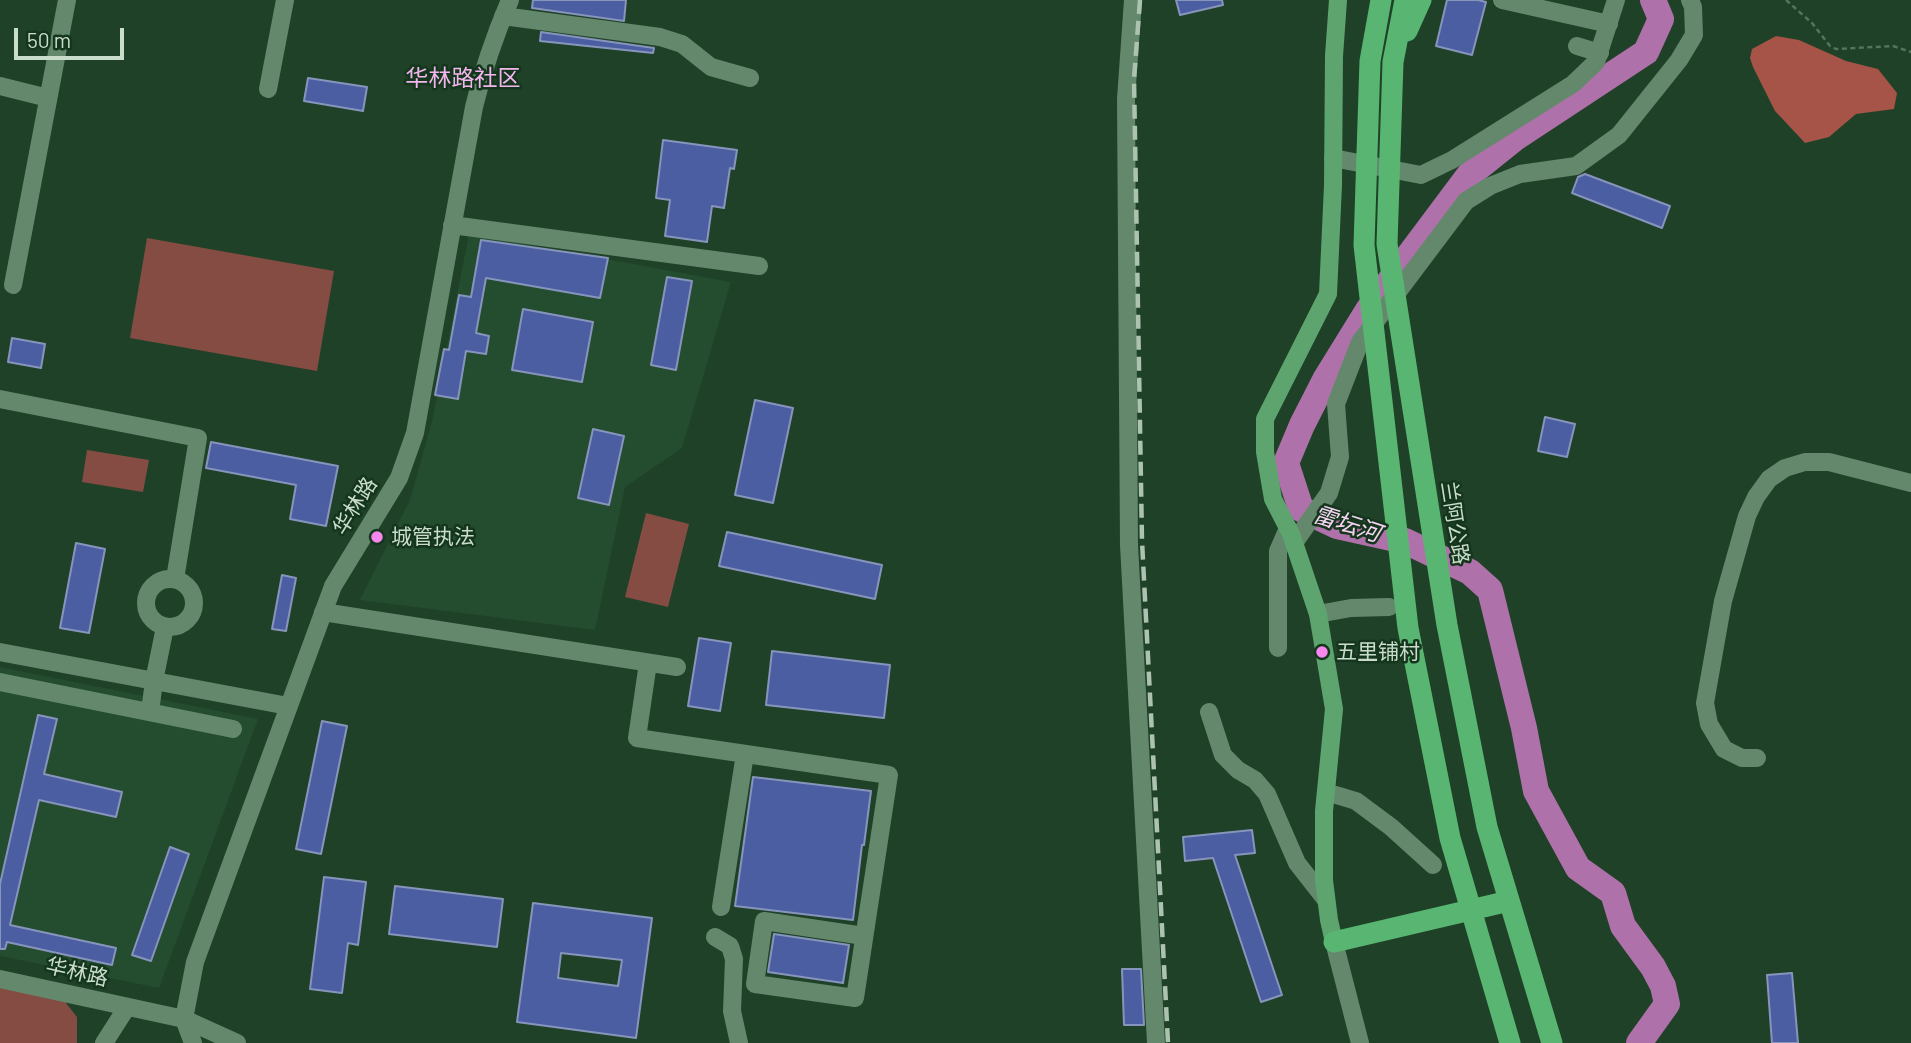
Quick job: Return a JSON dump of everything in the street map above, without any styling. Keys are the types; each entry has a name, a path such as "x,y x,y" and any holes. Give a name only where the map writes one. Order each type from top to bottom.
{"highway":[{"path":"1381,0 1370,61 1364,245 1408,628 1450,838 1510,1043"},
{"name":"兰阿公路","path":"1405,0 1393,61 1387,244 1447,625 1487,827 1552,1043"},
{"path":"1393,61 1421,0"},
{"path":"1334,942 1509,901"}],"main road":[{"path":"1334,942 1324,880 1324,811 1334,709 1318,614 1291,536 1273,499 1265,452 1265,419 1328,294 1338,0"}],"street":[{"path":"13,285 9,259 48,98 67,0"},
{"path":"268,89 285,0"},
{"path":"1133,0 1126,99 1129,545 1156,1043"},
{"path":"1502,0 1609,24"},
{"path":"1333,158 1421,175 1452,160 1573,84 1596,62 1616,0"},
{"path":"1278,648 1278,551 1313,516 1329,493 1340,457 1336,404 1360,342 1466,201 1520,174 1576,166 1619,135 1679,60 1694,35 1693,7 1690,0"},
{"path":"507,8 660,37 682,44 711,67 750,78"},
{"name":"华林路","path":"184,1019 195,962 333,586 399,478 415,433 474,107 485,65 507,8"},
{"path":"1577,46 1600,53"},
{"path":"0,86 48,98"},
{"path":"453,225 759,266"},
{"path":"0,399 198,438 175,579"},
{"path":"1757,758 1742,758 1724,749 1709,724 1705,703 1723,601 1747,516 1756,497 1769,479 1784,468 1805,462 1829,462 1911,483"},
{"path":"175,579 190,590 194,607 184,623 165,627 150,617 146,598 156,583 175,579"},
{"path":"1318,614 1350,607 1389,607"},
{"path":"323,612 677,667"},
{"path":"150,712 165,627"},
{"path":"0,652 288,706"},
{"path":"648,663 637,738 889,775 855,998 755,984 764,920 864,936"},
{"path":"0,682 233,729"},
{"path":"1209,712 1223,755 1238,770 1255,780 1267,794 1297,863 1326,900"},
{"path":"721,908 745,754"},
{"path":"1326,792 1356,800 1433,865"},
{"path":"715,937 730,946 734,959 732,1011 739,1043"},
{"path":"1334,942 1360,1043"},
{"name":"华林路","path":"0,979 184,1019 237,1043"},
{"path":"104,1043 127,1007"},
{"path":"184,1019 193,1043"}],"path":[{"path":"1786,0 1836,49 1893,46 1911,52"}],"shaded area":[{"path":"1776,36 1799,40 1846,61 1878,69 1897,93 1894,109 1856,114 1829,137 1805,143 1775,111 1750,58 1752,49"},
{"path":"469,234 731,282 682,448 625,487 595,630 360,600 410,500 433,417"},
{"path":"147,238 334,271 317,371 130,338"},
{"path":"87,450 149,460 143,492 82,482"},
{"path":"646,513 689,524 668,607 625,597"},
{"path":"0,667 258,719 159,988 0,956"},
{"path":"0,988 62,998 77,1017 77,1043 0,1043"}],"building":[{"path":"533,0 626,0 624,21 532,8"},
{"path":"1176,0 1222,0 1223,5 1180,15"},
{"path":"1447,0 1486,2 1472,55 1436,46"},
{"path":"541,32 654,48 653,53 540,41"},
{"path":"308,78 367,87 363,111 304,101"},
{"path":"663,140 737,150 734,169 730,168 724,208 712,206 707,242 665,236 670,200 656,198"},
{"path":"1585,174 1670,206 1662,228 1572,193 1578,177"},
{"path":"481,240 608,258 600,298 486,278 476,333 489,336 486,354 466,351 458,399 435,395 444,349 449,350 459,295 471,297"},
{"path":"667,277 692,281 676,370 651,365"},
{"path":"523,309 593,322 582,382 512,370"},
{"path":"12,338 45,344 41,368 8,362"},
{"path":"755,400 793,408 773,503 735,495"},
{"path":"1545,417 1575,424 1567,457 1538,451"},
{"path":"593,429 624,436 609,505 578,498"},
{"path":"211,442 338,466 326,526 290,519 296,485 206,468"},
{"path":"727,532 882,565 875,599 719,566"},
{"path":"76,543 105,549 89,633 60,628"},
{"path":"282,575 296,578 286,631 272,629"},
{"path":"699,638 731,643 720,711 688,706"},
{"path":"772,651 890,665 884,718 766,705"},
{"path":"38,715 57,719 44,774 122,792 116,817 39,800 10,925 116,948 112,965 7,942 5,949 0,949 0,884"},
{"path":"322,721 347,726 321,854 296,849"},
{"path":"753,777 871,791 853,920 735,906"},
{"path":"1252,830 1255,853 1235,855 1282,995 1261,1002 1213,858 1185,861 1183,837"},
{"path":"170,847 189,854 151,961 132,955"},
{"path":"324,877 366,882 358,945 348,943 342,993 310,989"},
{"path":"395,886 503,899 497,947 389,934"},
{"path":"533,903 652,918 636,1038 517,1022","holes":["561,953 622,960 618,986 558,978"]},
{"path":"774,934 849,945 843,983 768,972"},
{"path":"1122,969 1141,969 1144,1025 1124,1025"},
{"path":"1792,973 1798,1043 1772,1043 1767,975"}],"waterway":[{"name":"雷坛河","path":"1639,1043 1667,1004 1663,986 1653,967 1623,926 1613,893 1578,868 1536,791 1524,728 1490,590 1470,572 1405,541 1337,526 1301,509 1286,463 1326,378 1368,310 1469,175 1514,139 1646,52 1661,19 1653,0"}],"railway":[{"path":"1140,0 1134,79 1142,541 1168,1043"}],"place":[{"name":"城管执法","path":"377,537"},
{"name":"五里铺村","path":"1322,652"}],"district":[{"name":"华林路社区","path":"463,78"}]}
